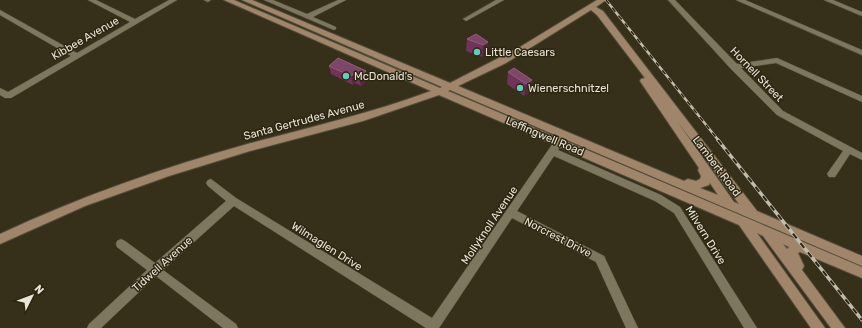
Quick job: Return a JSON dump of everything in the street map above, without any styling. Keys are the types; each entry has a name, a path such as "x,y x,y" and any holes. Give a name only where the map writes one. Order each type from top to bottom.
{"main road":[{"name":"Leffingwell Road","path":"228,0 440,91 668,178 862,261"},
{"name":"Leffingwell Road","path":"246,0 451,86 742,221 862,273"},
{"name":"Santa Gertrudes Avenue","path":"0,239 90,200 143,181 223,155 392,108 440,91 506,59 588,4 602,0"},
{"name":"Lambert Road","path":"588,4 595,17 648,87 690,149 819,328"},
{"name":"Lambert Road","path":"588,4 600,13 839,328"},
{"path":"392,108 417,92 417,85 409,78"},
{"path":"668,178 696,185 705,182 706,176 690,149"},
{"path":"799,245 792,252 793,259 815,297"}],"street":[{"path":"91,0 135,22"},
{"name":"Kibbee Avenue","path":"0,91 8,96 174,0"},
{"path":"267,0 334,28"},
{"path":"307,17 343,0"},
{"path":"466,19 500,0"},
{"name":"Hornell Street","path":"671,0 780,113 862,157"},
{"path":"739,0 862,53"},
{"path":"827,0 862,14"},
{"path":"0,12 76,56"},
{"path":"734,67 777,60 862,99"},
{"name":"Mollyknoll Avenue","path":"433,327 562,138"},
{"path":"832,174 848,150"},
{"name":"Milvern Drive","path":"552,151 658,198 677,210 751,328"},
{"name":"Wilmaglen Drive","path":"211,183 233,201 433,327"},
{"name":"Tidwell Avenue","path":"93,328 155,270 233,201"},
{"name":"Norcrest Drive","path":"512,213 600,259 632,328"},
{"path":"121,244 232,328"}],"building":[{"path":"476,34 488,42 483,45 467,39"},
{"path":"338,58 366,71 359,77 354,74 351,76 329,66"},
{"path":"514,68 532,80 526,84 508,72"}],"railway":[{"path":"606,0 719,141"},
{"path":"718,140 862,320"}],"place":[{"name":"Little Caesars","path":"477,52"},
{"name":"McDonald's","path":"346,76"},
{"name":"Wienerschnitzel","path":"520,88"}]}
